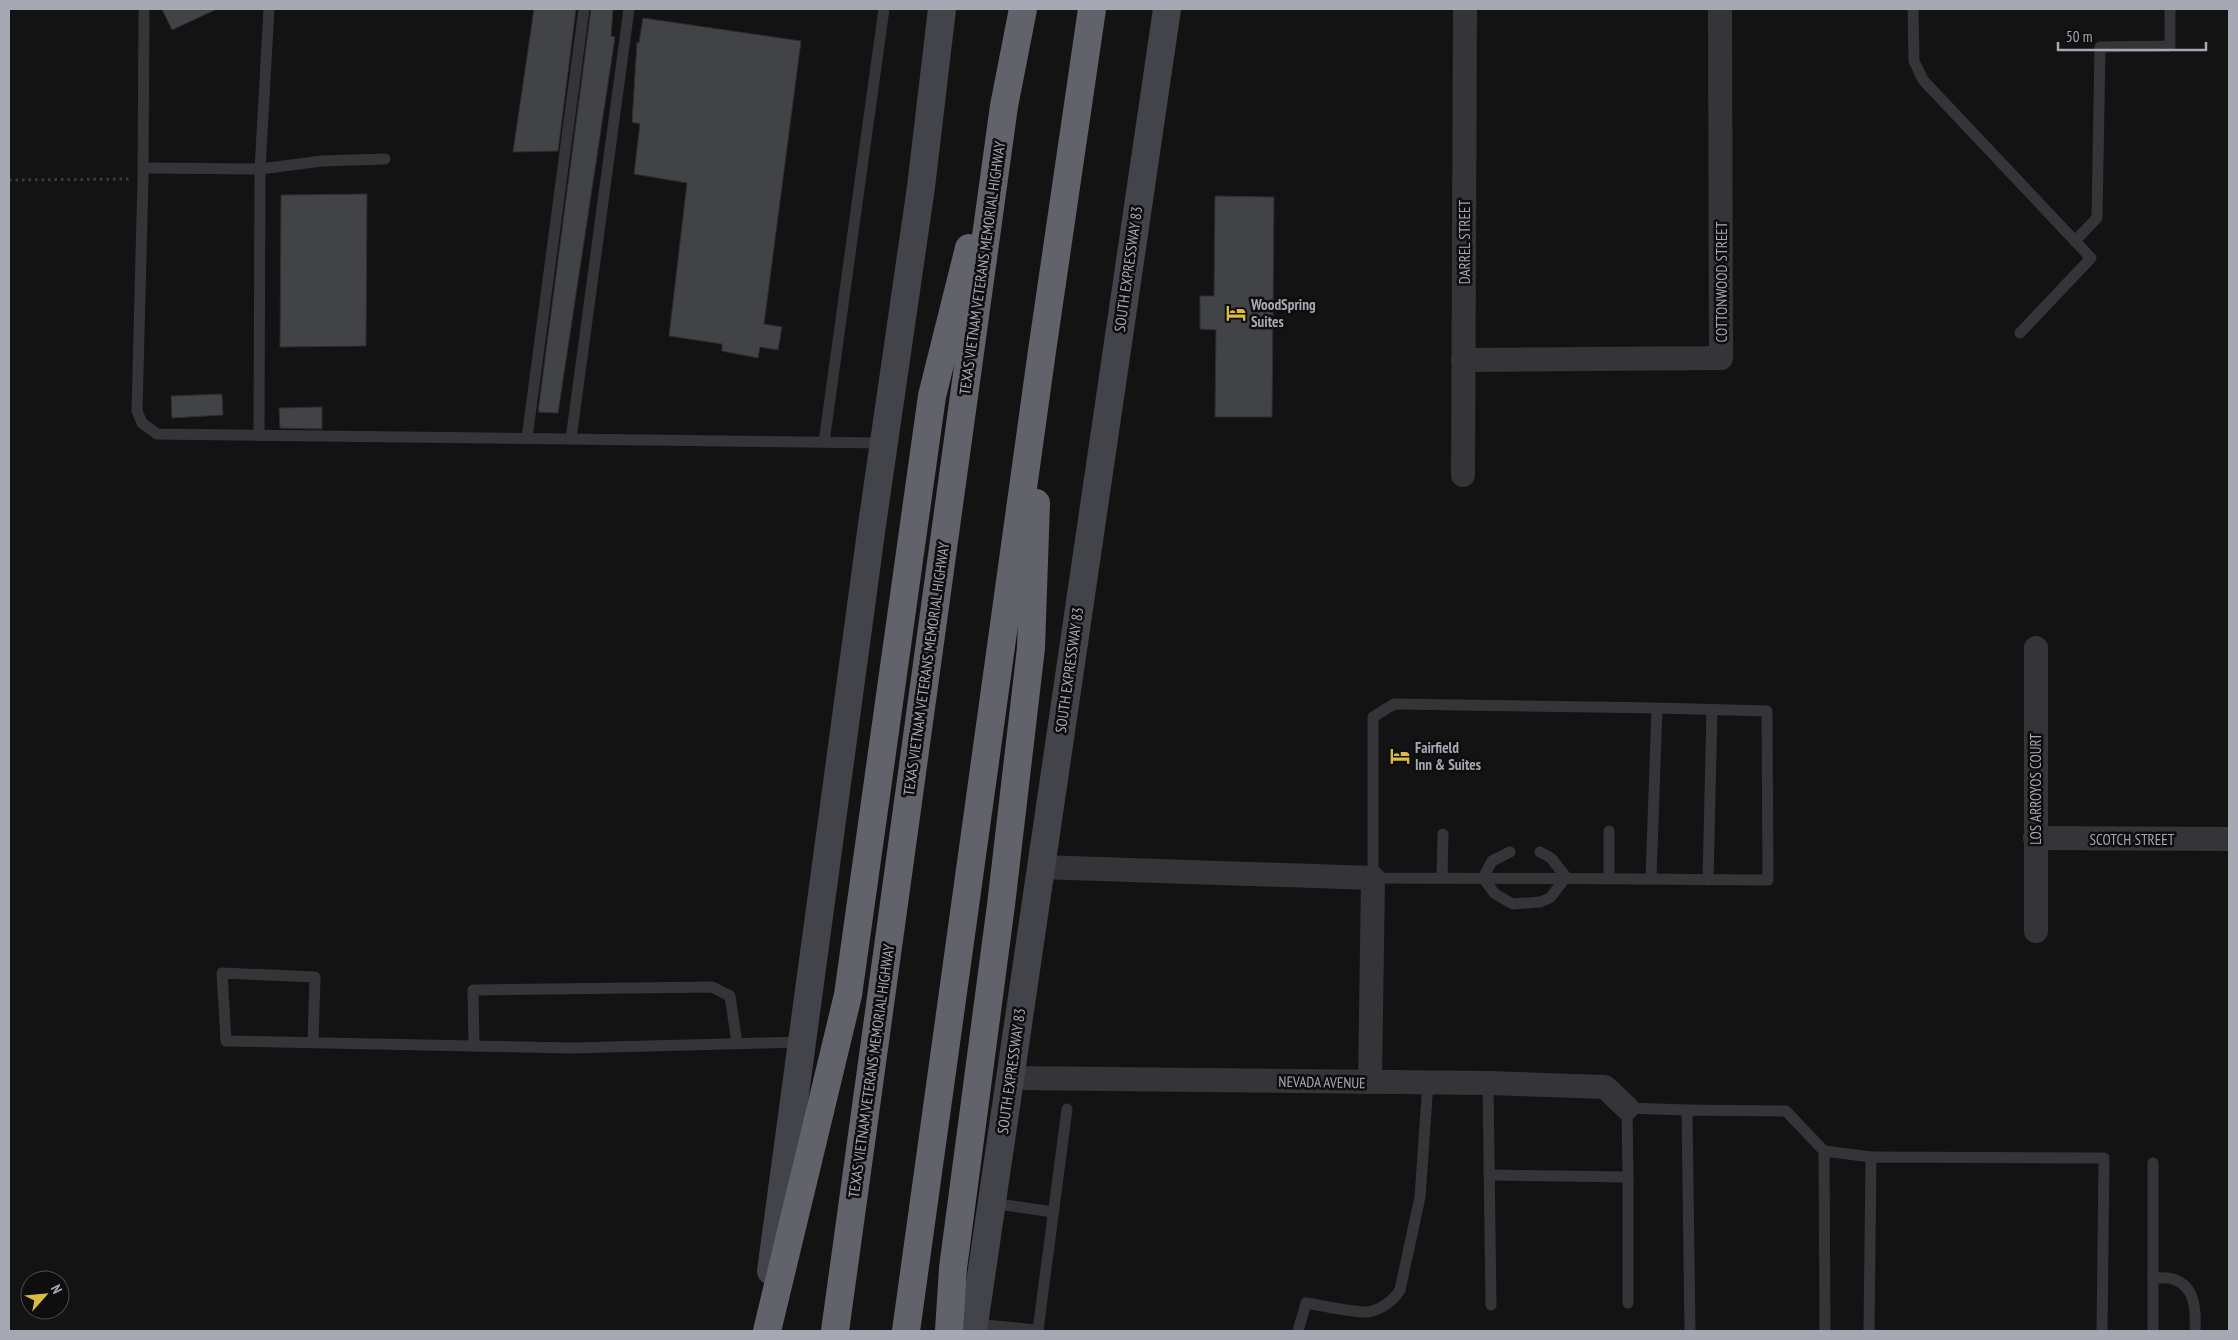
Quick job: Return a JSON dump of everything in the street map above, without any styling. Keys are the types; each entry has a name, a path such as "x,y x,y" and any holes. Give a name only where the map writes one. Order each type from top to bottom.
{"highway":[{"name":"TEXAS VIETNAM VETERANS MEMORIAL HIGHWAY","path":"835,1331 1004,106 1023,9"},
{"path":"906,1331 1042,351 1092,9"},
{"path":"767,1331 848,995 932,396 1004,106"},
{"path":"965,1329 953,1268 1001,905 1031,648 1042,351"}],"main road":[{"path":"762,1331 884,443 922,187 942,9"},
{"name":"SOUTH EXPRESSWAY 83","path":"965,1329 991,1204 1163,14"}],"street":[{"name":"DARREL STREET","path":"1462,475 1465,9"},
{"name":"COTTONWOOD STREET","path":"1464,360 1721,358 1720,9"},
{"name":"LOS ARROYOS COURT","path":"2036,648 2036,931"},
{"name":"SCOTCH STREET","path":"2035,838 2229,840"},
{"path":"1040,868 1373,878 1370,1082"},
{"name":"NEVADA AVENUE","path":"1009,1078 1488,1083 1605,1087 1627,1108"}],"lane":[{"path":"144,9 143,174 136,411 142,423 157,434 884,443"},
{"path":"259,435 260,169 269,9"},
{"path":"527,438 584,9"},
{"path":"571,439 630,9"},
{"path":"824,442 884,9"},
{"path":"1913,9 1914,61 1923,80 2091,258 2020,333"},
{"path":"2075,241 2097,218 2100,48 2170,46 2170,9"},
{"path":"143,174 260,169 322,161 385,159"},
{"path":"1394,704 1658,708 1767,711 1768,880 1609,877 1373,878 1373,717 1394,704"},
{"path":"1651,879 1658,708"},
{"path":"1708,880 1712,710"},
{"path":"1609,831 1609,877"},
{"path":"1442,878 1443,834"},
{"path":"1483,878 1492,861 1510,852"},
{"path":"1540,852 1551,858 1566,878"},
{"path":"1483,878 1495,894 1512,904 1540,902 1550,898 1566,878"},
{"path":"313,1043 316,978 222,973 226,1041 313,1043 572,1048 803,1042"},
{"path":"474,1046 473,990 712,987 730,996 737,1043"},
{"path":"1298,1331 1306,1303 1369,1312 1387,1304 1395,1298 1400,1290 1420,1197 1428,1083"},
{"path":"1488,1083 1491,1305"},
{"path":"1628,1303 1627,1108 1786,1111 1824,1151 1871,1157 2104,1158 2102,1331"},
{"path":"965,1329 1040,1330 1067,1109"},
{"path":"1687,1110 1690,1331"},
{"path":"1824,1151 1825,1331"},
{"path":"1870,1331 1871,1157"},
{"path":"2153,1163 2153,1331"},
{"path":"1489,1175 1628,1177"},
{"path":"991,1204 1053,1212"},
{"path":"2153,1278 2174,1279 2187,1288 2194,1302 2195,1331"}],"path":[{"path":"9,180 143,174"}],"building":[{"path":"162,9 217,9 172,30"},
{"path":"534,9 576,9 558,151 513,152"},
{"path":"591,9 613,9 611,36 615,37 558,413 538,412"},
{"path":"643,18 801,41 764,324 782,327 778,350 760,347 758,358 722,351 722,344 669,336 687,183 634,174 640,124 632,122 637,42 639,43"},
{"path":"367,194 366,346 280,347 281,195"},
{"name":"WoodSpring Suites","path":"1215,196 1274,197 1272,417 1215,417 1216,330 1200,329 1200,296 1214,296"},
{"path":"222,394 223,415 172,418 171,396"},
{"path":"322,407 322,429 280,428 279,408"}],"place":[{"name":"WoodSpring Suites","path":"1236,313"},
{"name":"Fairfield Inn & Suites","path":"1400,756"}]}
